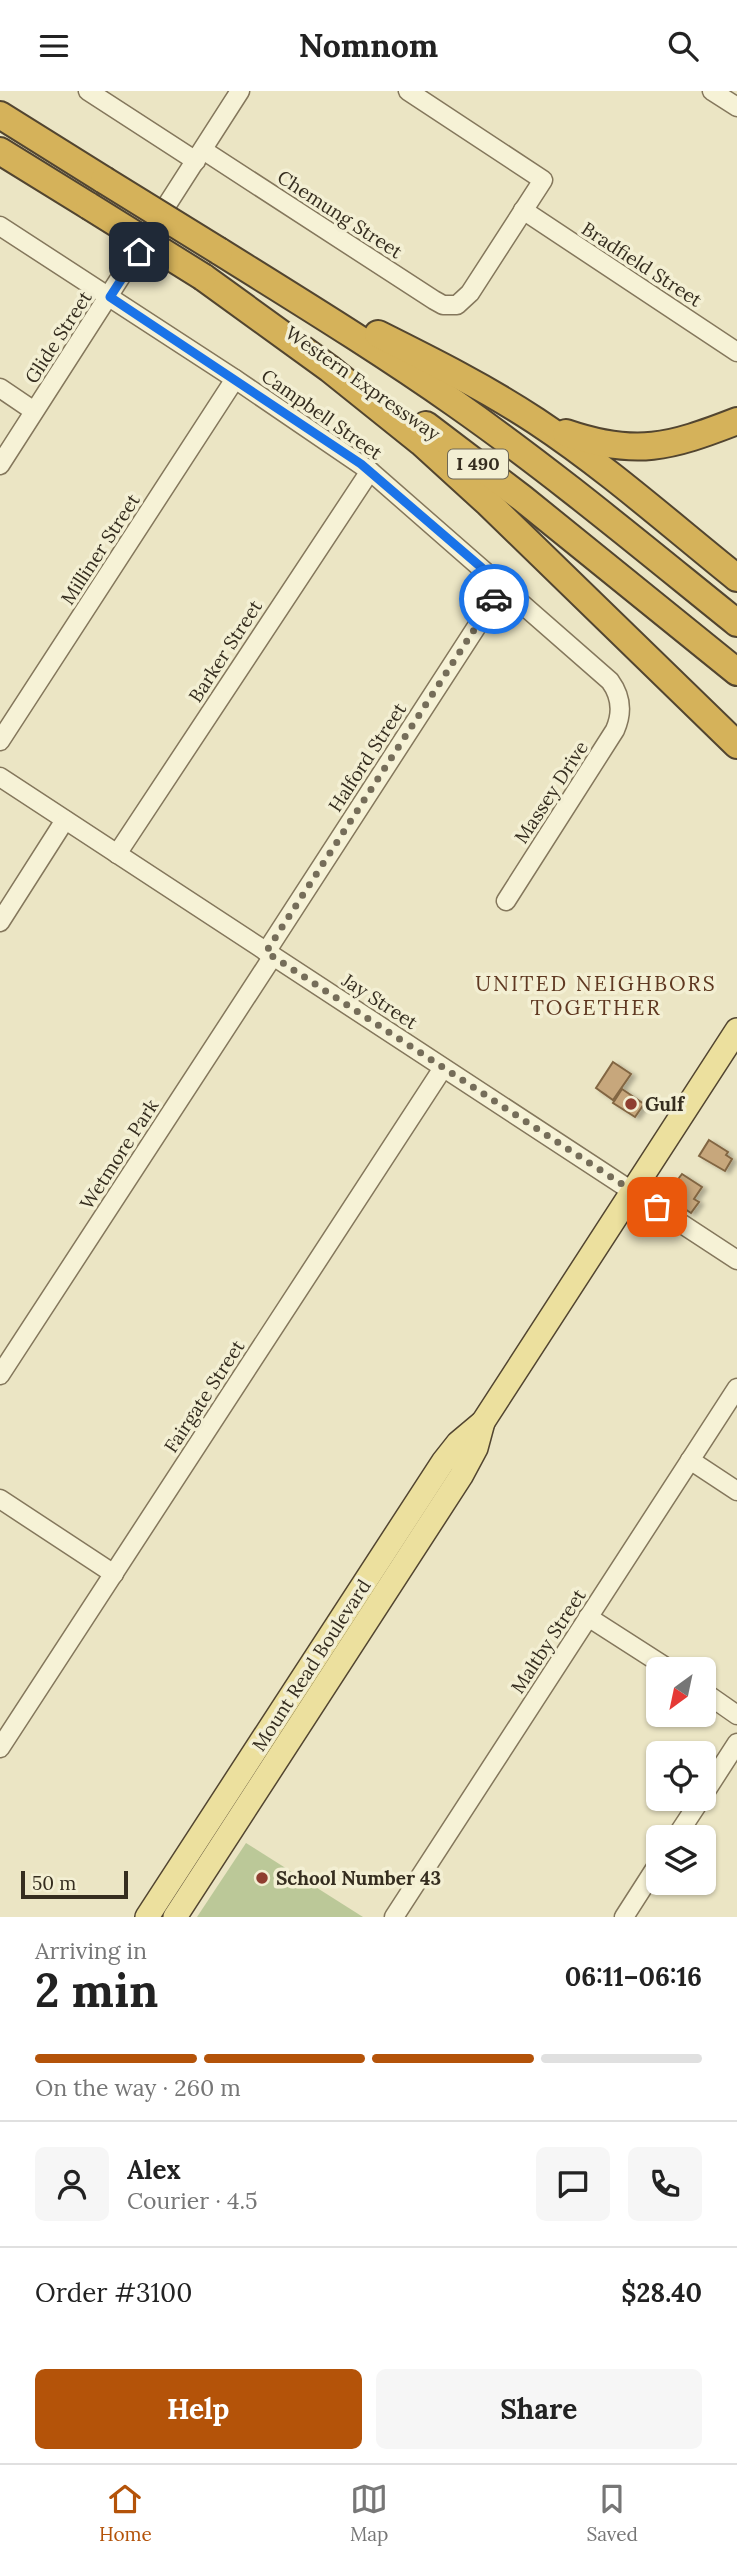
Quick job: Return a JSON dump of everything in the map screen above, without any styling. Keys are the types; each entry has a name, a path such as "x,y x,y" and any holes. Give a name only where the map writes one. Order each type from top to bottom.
{"highway":[{"name":"Western Expressway","path":"0,115 360,339 477,419 570,488 737,623"},
{"name":"Western Expressway","path":"0,151 314,347 411,414 522,498 737,673"},
{"path":"219,251 458,375 520,411 592,461 737,578"},
{"path":"203,277 330,369 421,442 488,503 737,744"},
{"path":"520,411 578,437 606,445 631,448 674,444 737,421"}],"main road":[{"name":"Mount Read Boulevard","path":"147,1917 443,1462 458,1443 483,1422 735,1036"},
{"name":"Mount Read Boulevard","path":"175,1917 461,1476 476,1448 483,1422"}],"street":[{"name":"Chemung Street","path":"88,91 443,305 457,305 470,293 523,210"},
{"name":"Glide Street","path":"0,464 110,297 240,91"},
{"path":"408,91 543,180 523,210"},
{"path":"712,91 737,107"},
{"name":"Bradfield Street","path":"523,210 737,352"},
{"name":"Campbell Street","path":"0,226 235,379 370,471 606,676 620,703"},
{"name":"Milliner Street","path":"0,741 235,379"},
{"path":"0,389 34,411"},
{"name":"Barker Street","path":"117,854 370,471"},
{"name":"Halford Street","path":"269,954 503,586"},
{"name":"Massey Drive","path":"506,901 611,738 619,720 620,703"},
{"name":"Jay Street","path":"0,777 737,1260"},
{"path":"0,922 65,820"},
{"name":"Wetmore Park","path":"0,1375 269,954"},
{"name":"Fairgate Street","path":"0,1748 443,1068"},
{"name":"Maltby Street","path":"394,1917 737,1388"},
{"path":"690,1460 737,1491"},
{"path":"0,1500 114,1574"},
{"path":"589,1616 651,1657"},
{"path":"716,1700 737,1715"},
{"path":"716,1775 737,1743"},
{"path":"624,1917 646,1883"}],"green space":[{"name":"School Number 43","path":"246,1843 363,1917 197,1917"}],"building":[{"path":"613,1062 631,1074 613,1100 596,1088"},
{"path":"622,1089 644,1104 635,1117 613,1103"},
{"path":"709,1140 728,1152 726,1155 732,1159 725,1171 699,1156"},
{"path":"682,1174 702,1187 694,1199 699,1202 691,1213 665,1196"}],"way so far":[{"path":"494,599 266,952 657,1207"}],"place":[{"name":"Gulf","path":"631,1104"},
{"name":"School Number 43","path":"262,1878"}],"district":[{"name":"UNITED NEIGHBORS TOGETHER","path":"596,996"}],"route":[{"path":"139,252 110,297 370,471 503,586 494,599"}]}
